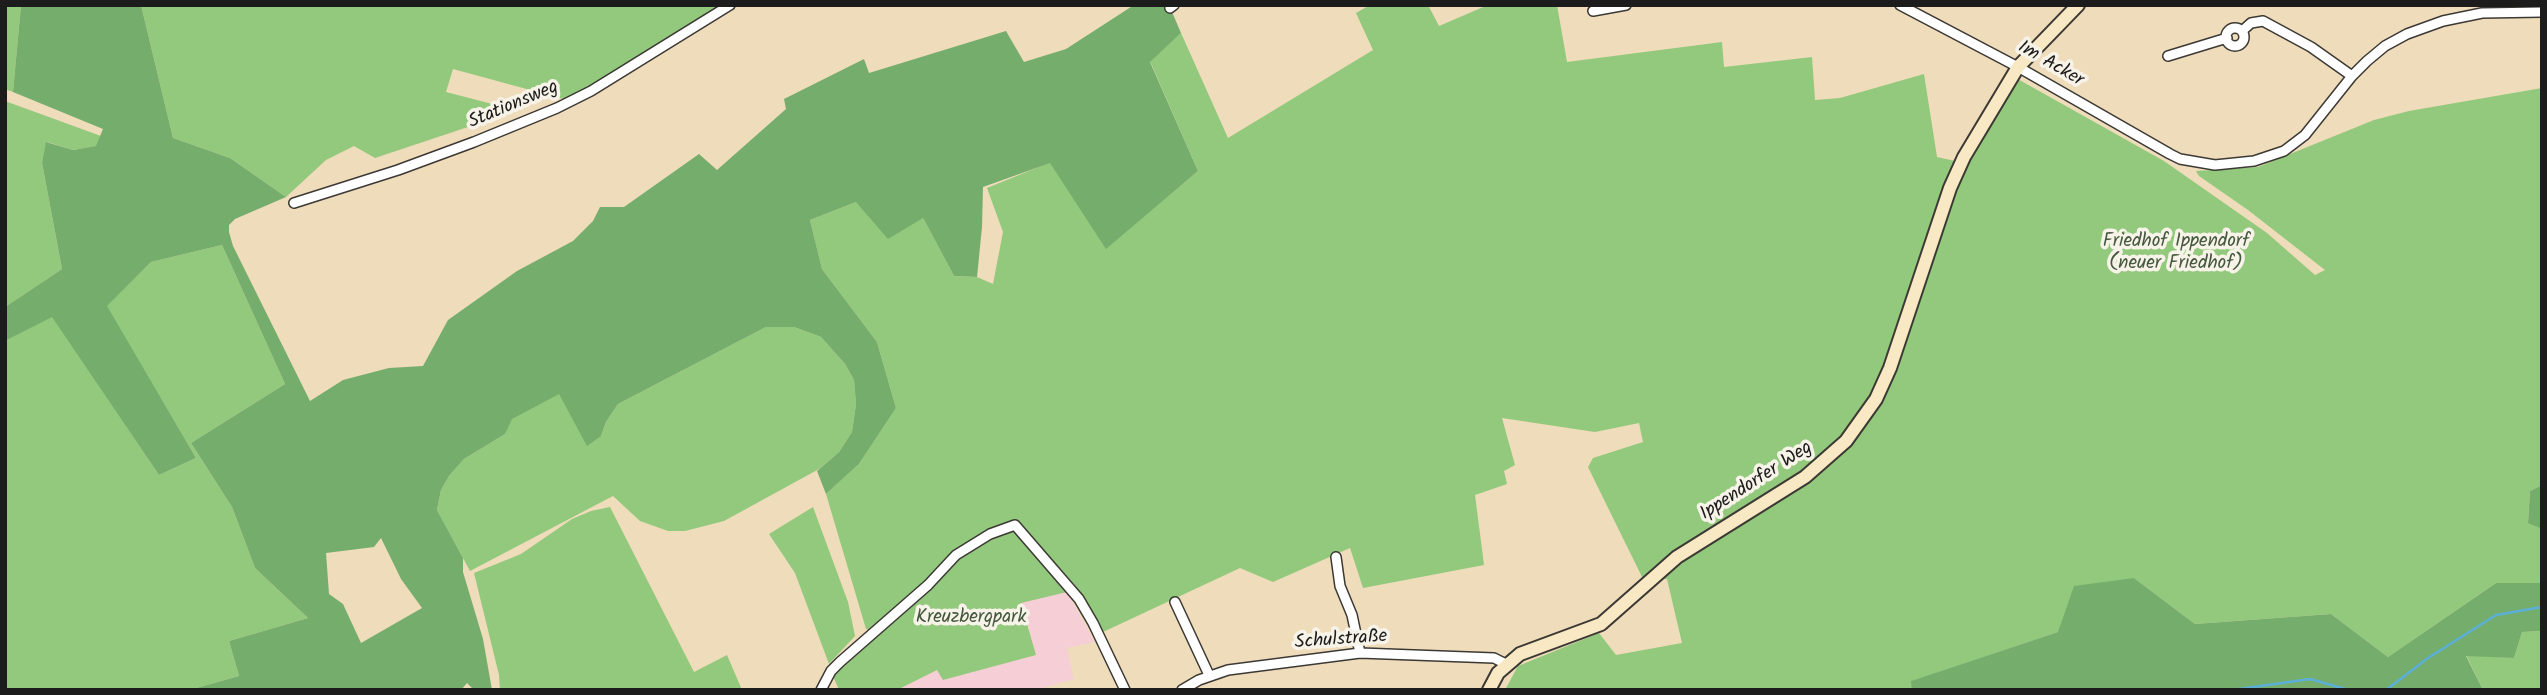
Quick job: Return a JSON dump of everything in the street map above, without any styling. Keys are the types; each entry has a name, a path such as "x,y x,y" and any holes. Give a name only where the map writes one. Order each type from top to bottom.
{"street":[{"name":"Stationsweg","path":"294,202 410,166 557,108 591,91 730,5"},
{"path":"1593,12 1626,5"},
{"name":"Im Acker","path":"1900,5 1912,8 2180,159 2208,164 2230,164 2264,158 2284,151 2305,135 2352,76"},
{"name":"Ippendorfer Weg","path":"1489,690 1506,664 1529,649 1601,624 1677,557 1805,477 1846,441 1876,399 1890,368 1950,188 1964,157 1989,111 2018,67 2078,5"},
{"path":"2168,56 2227,38 2232,44 2239,44 2244,38 2242,31 2251,23 2263,21 2311,47 2352,76 2393,41 2434,23 2482,13 2542,12"},
{"path":"821,690 831,671 928,585 956,555 990,534 1015,525 1079,599 1125,690"},
{"path":"1335,558 1340,586 1352,615 1360,653"},
{"path":"1175,602 1209,675"},
{"name":"Schulstraße","path":"1182,690 1209,675 1228,670 1360,653 1494,658 1506,664"}],"shaded area":[{"path":"1067,592 1095,642 1067,648 1074,679 1043,690 897,690 937,670 1036,655 1021,602"}],"green space":[{"path":"5,5 21,5 13,92 5,89"},
{"path":"21,5 141,5 173,138 230,158 286,197 235,219 229,225 229,232 233,246 310,401 343,380 389,368 423,366 448,320 517,271 573,241 593,221 600,207 624,207 699,154 717,170 786,109 784,99 864,59 869,73 1006,31 1024,62 1066,49 1134,5 1169,5 1181,33 1150,62 1198,171 1106,249 1050,163 983,187 977,277 954,276 923,218 888,239 856,202 810,220 822,269 877,342 896,408 859,464 826,494 817,471 839,452 852,432 856,404 854,380 845,364 821,337 794,327 766,327 618,404 606,422 601,436 587,446 559,394 512,419 505,434 464,459 449,476 441,490 437,510 463,558 463,572 483,639 492,690 474,690 467,683 461,690 189,690 239,676 229,641 308,618 255,568 232,507 191,443 285,384 222,245 151,262 107,306 196,458 159,475 52,317 5,341 5,307 62,269 42,163 46,142 73,150 96,146 103,129 13,92","holes":["381,538 401,579 422,608 361,643 343,604 329,594 326,553 374,547"]},
{"path":"141,5 723,5 567,100 453,69 446,92 500,106 483,122 375,158 354,146 326,160 286,197 230,158 173,138"},
{"name":"Friedhof Ippendorf (neuer Friedhof)","path":"1370,5 1428,5 1439,26 1488,5 1557,5 1567,62 1722,42 1724,67 1812,57 1815,100 1840,98 1924,74 1937,157 1955,161 2007,73 2164,161 2267,233 2315,275 2325,270 2199,176 2196,171 2258,167 2374,120 2409,111 2542,88 2542,485 2530,491 2528,522 2542,529 2542,583 2496,583 2388,657 2331,614 2195,624 2134,578 2058,632 1912,681 1912,690 1505,690 1518,666 1599,633 1616,655 1682,643 1667,579 1643,579 1588,467 1593,458 1643,442 1639,423 1595,432 1502,418 1515,465 1504,471 1507,484 1475,495 1484,565 1363,588 1350,548 1273,582 1240,568 1103,632 1074,584 1017,521 988,532 871,631 866,629 826,494 859,464 896,408 877,342 822,269 810,220 856,202 923,218 954,276 977,277 993,284 1003,232 987,188 1051,162 1106,248 1198,171 1150,61 1181,33 1228,138 1373,50 1356,13"},
{"path":"5,101 101,136 97,146 73,150 47,142 42,163 62,269 5,307"},
{"path":"222,245 285,384 191,443 232,507 255,568 308,618 229,641 239,676 189,690 5,690 5,341 52,316 159,475 196,458 106,306 151,262"},
{"path":"766,327 794,327 821,337 845,364 854,380 856,404 852,432 839,452 819,469 724,521 685,531 668,531 640,521 613,496 470,571 437,510 441,490 464,459 505,434 511,418 560,392 601,436 606,422 618,404"},
{"path":"2542,485 2542,529 2528,523 2530,491"},
{"path":"610,507 694,672 727,655 742,690 500,690 499,675 474,573 521,554 572,519"},
{"path":"813,507 848,602 855,636 829,664 795,573 769,534"},
{"name":"Kreuzbergpark","path":"1014,528 1067,592 1021,603 1036,655 943,680 937,670 897,690 839,690 833,676 839,668 931,586 957,557 992,536"},
{"path":"2134,578 2195,624 2331,614 2388,657 2496,583 2542,583 2542,631 2522,632 2514,658 2466,656 2483,690 1912,690 1911,681 2058,632 2074,586"},
{"path":"2542,631 2542,690 2483,690 2466,655 2514,658 2522,632"}],"waterway":[{"path":"2386,690 2428,658 2496,615 2542,607"},
{"path":"2232,690 2310,679 2349,690"}]}
